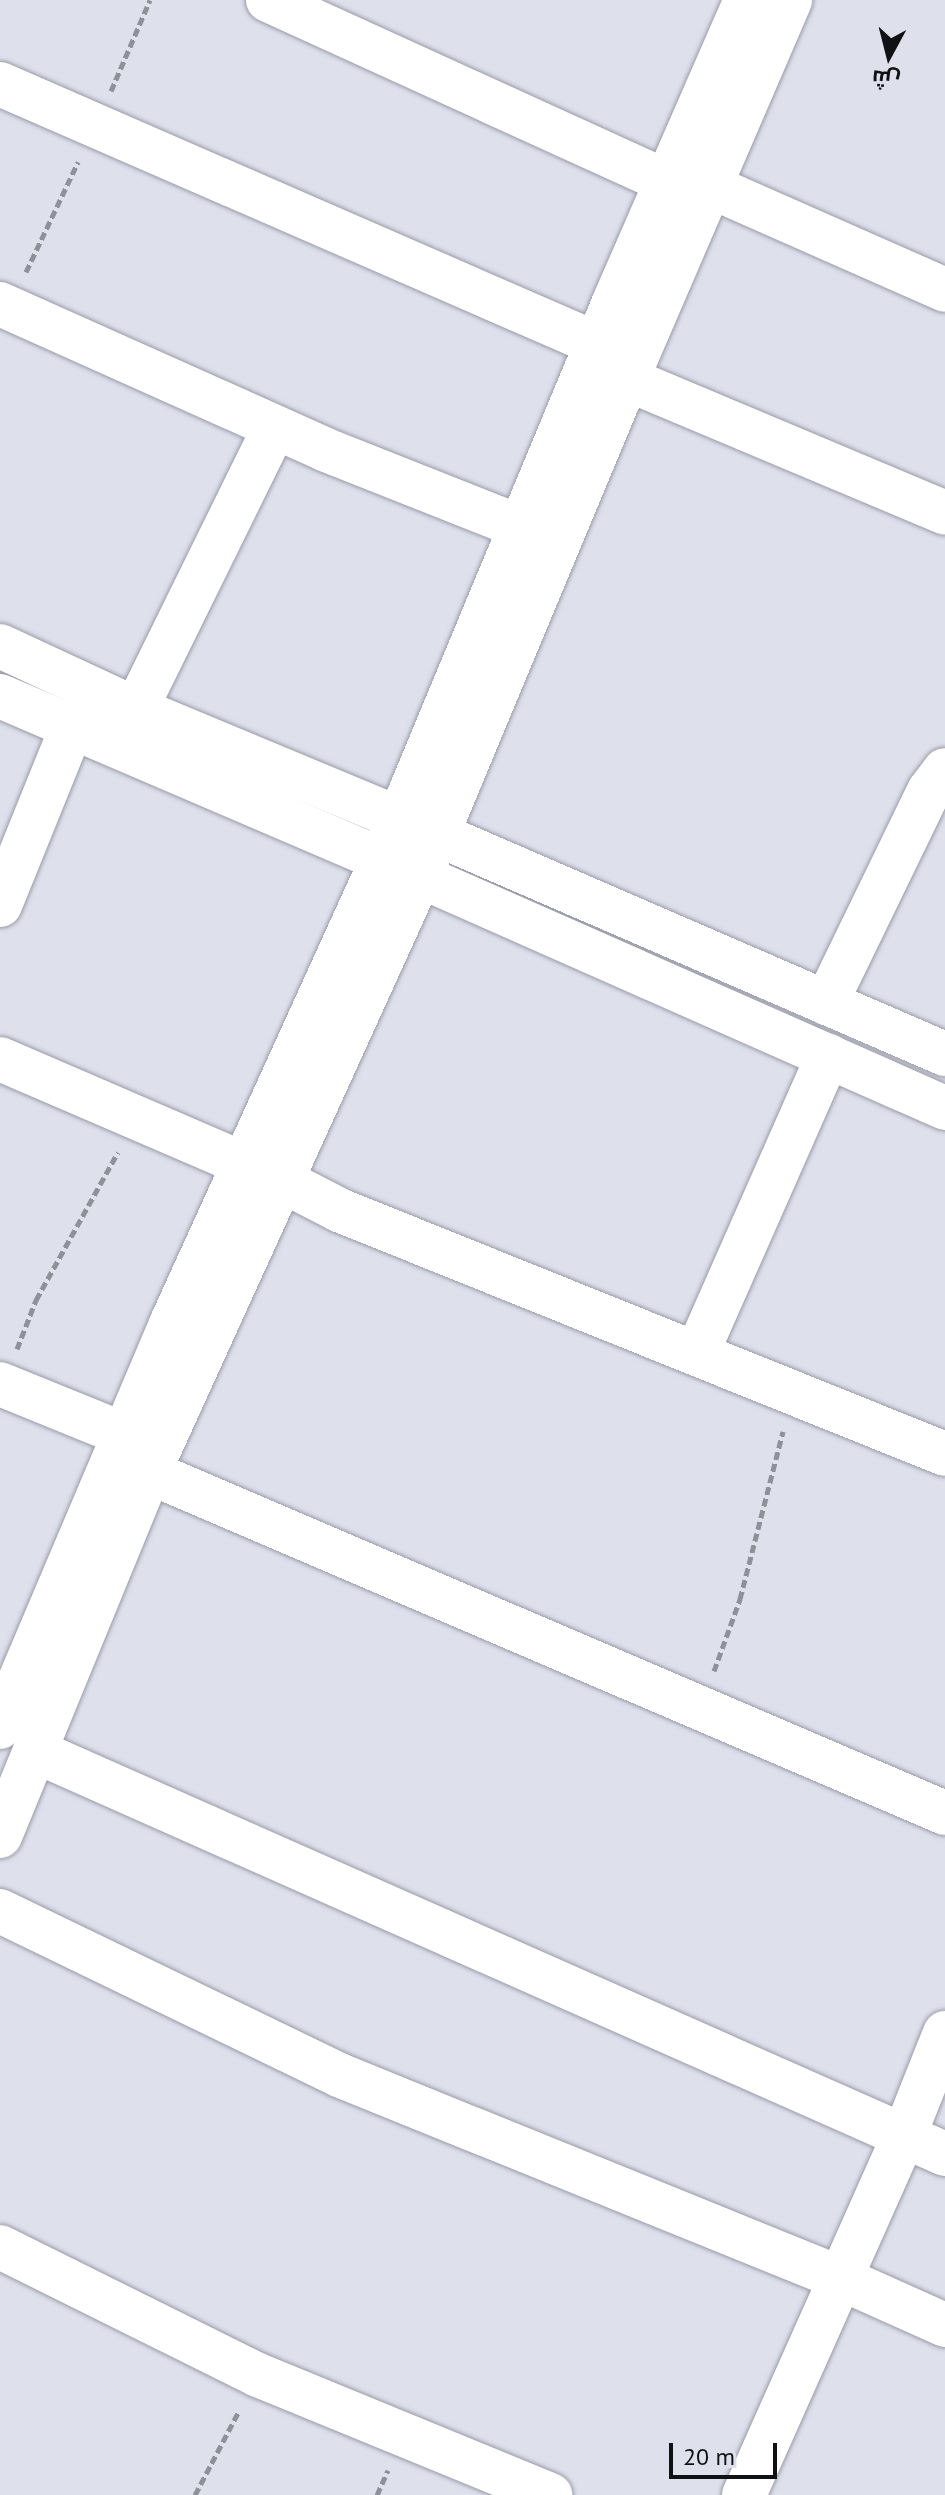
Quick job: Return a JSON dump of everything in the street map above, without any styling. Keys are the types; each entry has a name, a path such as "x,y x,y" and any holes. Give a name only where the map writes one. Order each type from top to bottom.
{"street":[{"path":"268,0 667,182"},
{"path":"0,1836 17,1739 123,1434 262,1172 401,868 523,528 597,344 746,0"},
{"path":"418,826 627,379 790,0"},
{"path":"0,84 597,344"},
{"path":"712,187 945,290"},
{"path":"0,304 274,428 523,528"},
{"path":"627,379 945,513"},
{"path":"136,709 274,428"},
{"path":"0,646 136,709 418,826 945,1054"},
{"path":"0,696 401,868 945,1108"},
{"path":"0,905 72,727"},
{"path":"826,1003 929,791 945,770"},
{"path":"697,1353 828,1056"},
{"path":"0,1059 262,1172 339,1210 945,1454"},
{"path":"17,1739 149,1472 262,1172"},
{"path":"2,1384 123,1434"},
{"path":"149,1472 702,1706 945,1813"},
{"path":"17,1739 945,2154"},
{"path":"0,1911 339,2075 840,2278 945,2325"},
{"path":"744,2495 904,2136 945,2033"},
{"path":"0,2247 258,2375 550,2495"}],"path":[{"path":"2,1384 36,1300 135,1119"},
{"path":"702,1706 740,1599 793,1391"},
{"path":"195,2495 258,2375"}]}
